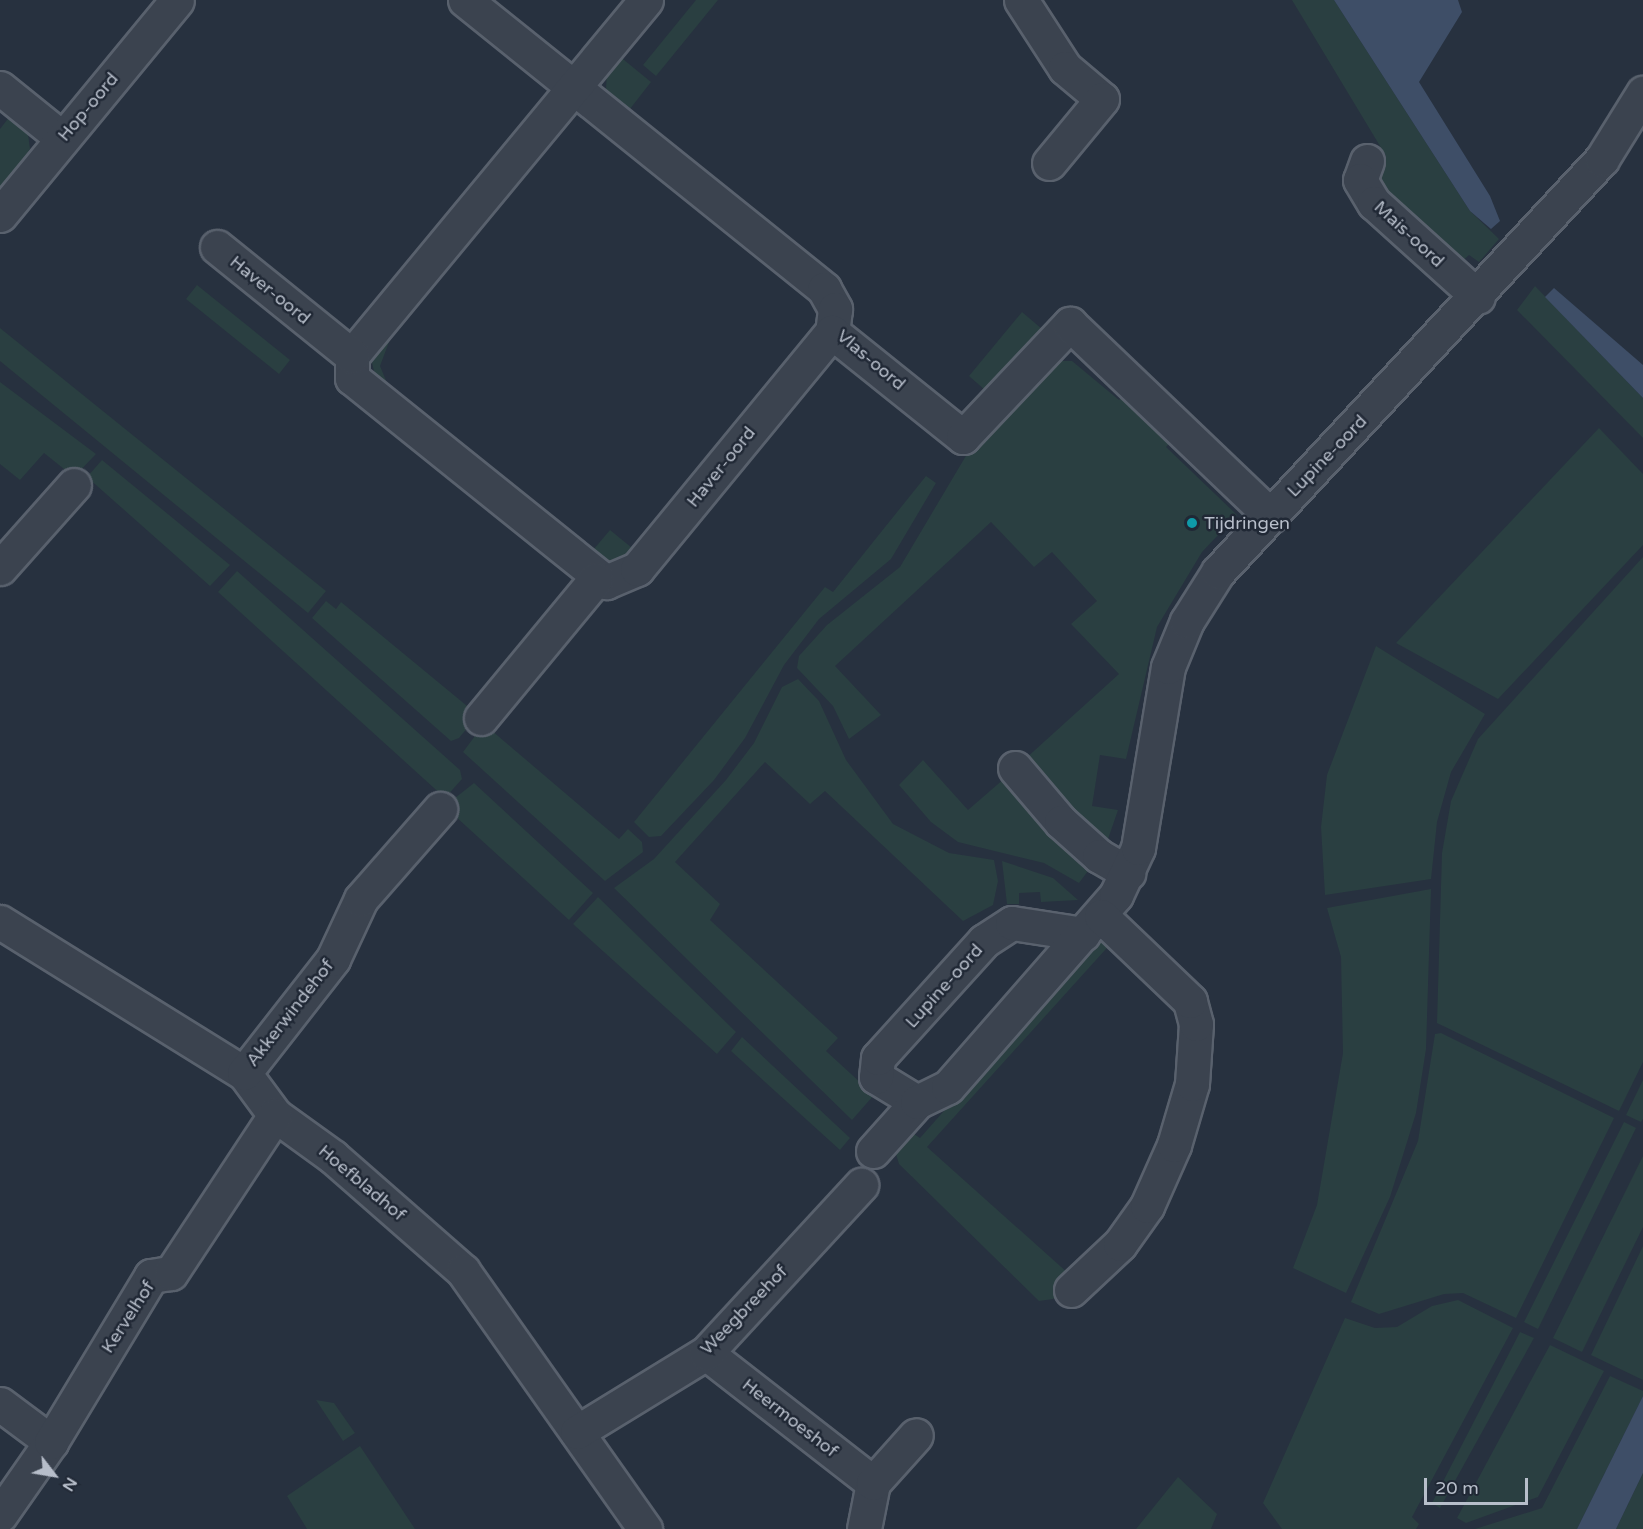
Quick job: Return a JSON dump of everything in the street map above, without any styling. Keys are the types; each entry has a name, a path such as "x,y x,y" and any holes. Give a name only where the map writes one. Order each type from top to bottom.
{"street":[{"name":"Hop-oord","path":"0,214 177,0"},
{"name":"Vlas-oord","path":"465,0 824,289 835,309 832,332 963,437 1070,324 1271,516"},
{"path":"481,718 596,579 357,384 350,371 352,356 646,0"},
{"path":"1021,0 1065,68 1102,99 1049,163"},
{"path":"0,88 62,138"},
{"name":"Lupine-oord","path":"873,1151 917,1102 948,1087 1092,925 1129,873 1138,848 1168,667 1187,621 1218,572 1478,297 1602,159 1643,93"},
{"name":"Mais-oord","path":"1367,161 1360,180 1374,203 1478,297"},
{"name":"Haver-oord","path":"217,247 352,356"},
{"name":"Haver-oord","path":"596,579 617,580 637,570 832,332"},
{"path":"0,568 74,485"},
{"path":"1014,768 1069,828 1129,873"},
{"name":"Akkerwindehof","path":"244,1073 333,959 361,899 440,809"},
{"name":"Hoefbladhof","path":"0,922 244,1073 274,1115 333,1157 463,1271 645,1529"},
{"name":"Lupine-oord","path":"917,1102 876,1077 878,1058 984,941 1011,923 1092,925"},
{"path":"1071,1290 1120,1244 1147,1206 1174,1145 1192,1084 1196,1024 1190,1001 1092,925"},
{"name":"Kervelhof","path":"51,1442 151,1276 171,1273 274,1115"},
{"name":"Weegbreehof","path":"577,1432 706,1353 861,1185"},
{"name":"Heermoeshof","path":"706,1353 873,1484"},
{"path":"0,1404 51,1442 0,1515"},
{"path":"864,1529 873,1484 916,1435"}],"green space":[{"path":"696,0 718,0 656,76 643,65"},
{"path":"1292,0 1334,0 1470,211 1499,239 1479,262 1469,255 1458,265 1376,187 1386,156"},
{"path":"618,55 651,82 626,114 606,89 607,70"},
{"path":"10,116 28,134 30,149 0,192 0,129"},
{"path":"197,285 290,360 279,374 186,299"},
{"path":"1535,286 1643,398 1643,438 1517,310"},
{"path":"1022,312 1042,329 985,390 969,376"},
{"path":"0,328 326,591 308,613 0,361"},
{"path":"383,339 389,342 380,366 387,383 478,455 473,462 377,382 372,363"},
{"path":"1055,361 1072,361 1119,400 1127,392 1175,437 1166,447 1237,515 1202,552 1157,627 1126,759 1100,755 1092,806 1118,810 1106,845 1024,760 1119,674 1071,624 1097,601 1052,552 1034,567 991,522 835,666 881,715 849,739 833,706 797,668 799,656 827,625 900,567 970,449"},
{"path":"0,382 96,454 74,477 44,453 20,480 0,464"},
{"path":"1599,428 1643,474 1643,545 1498,699 1396,643"},
{"path":"102,460 230,565 210,586 87,477"},
{"path":"926,476 936,483 891,559 819,619 784,665 745,738 714,780 661,836 649,837 634,822 825,587 833,592"},
{"path":"610,530 637,552 610,563 588,556"},
{"path":"1643,557 1643,1062 1619,1111 1437,1023 1442,853 1451,801 1478,739"},
{"path":"237,571 460,770 462,779 445,798 218,592"},
{"path":"326,601 336,609 341,602 478,715 459,738 451,741 312,618"},
{"path":"1376,646 1485,714 1451,772 1437,822 1431,879 1325,895 1321,827 1327,775"},
{"path":"798,679 819,701 846,760 893,824 949,853 994,860 998,881 993,905 963,921 825,791 810,804 765,762 675,862 720,904 710,920 838,1038 826,1051 874,1095 852,1120 614,888 654,859 726,780 754,743 782,687"},
{"path":"484,724 619,839 628,829 642,842 643,852 605,881 463,752"},
{"path":"923,760 968,810 1005,778 1094,863 1079,883 1044,863 958,842 931,822 899,785"},
{"path":"474,783 593,893 569,920 455,816 455,798"},
{"path":"1002,861 1053,878 1078,900 1041,902 1040,892 1019,893 1019,904 1007,904"},
{"path":"1431,889 1426,1049 1416,1113 1390,1197 1346,1293 1293,1268 1317,1205 1343,1053 1341,957 1327,908"},
{"path":"598,897 736,1032 717,1054 573,924"},
{"path":"1104,930 1115,939 927,1147 1069,1274 1072,1279 1053,1299 1039,1301 899,1164 896,1154 914,1134 920,1138"},
{"path":"1441,1033 1614,1118 1516,1318 1463,1293 1444,1294 1379,1314 1351,1302 1418,1141 1435,1034"},
{"path":"742,1037 850,1138 840,1150 731,1051"},
{"path":"1643,1080 1643,1119 1641,1122 1626,1115"},
{"path":"1624,1122 1636,1128 1538,1329 1524,1322"},
{"path":"1643,1156 1643,1227 1582,1352 1553,1338"},
{"path":"1643,1246 1643,1380 1591,1355"},
{"path":"1458,1300 1513,1328 1412,1517 1419,1524 1416,1529 1282,1529 1263,1503 1345,1318 1375,1328 1397,1327 1432,1306"},
{"path":"1520,1332 1534,1338 1440,1508 1432,1503"},
{"path":"1550,1345 1604,1371 1538,1497 1466,1523 1457,1518"},
{"path":"1610,1376 1643,1391 1643,1396 1577,1529 1475,1529 1542,1508"},
{"path":"316,1400 334,1403 355,1433 343,1441"},
{"path":"360,1446 415,1529 307,1529 287,1496"},
{"path":"1643,1473 1643,1529 1616,1529"},
{"path":"1178,1477 1217,1514 1211,1529 1136,1529"}],"water":[{"path":"1334,0 1458,0 1462,12 1419,82 1490,196 1500,221 1491,229 1470,211"},
{"path":"1554,288 1643,365 1643,398 1545,297"},
{"path":"1643,1396 1643,1473 1616,1529 1577,1529"}],"place":[{"name":"Tijdringen","path":"1192,523"}]}
